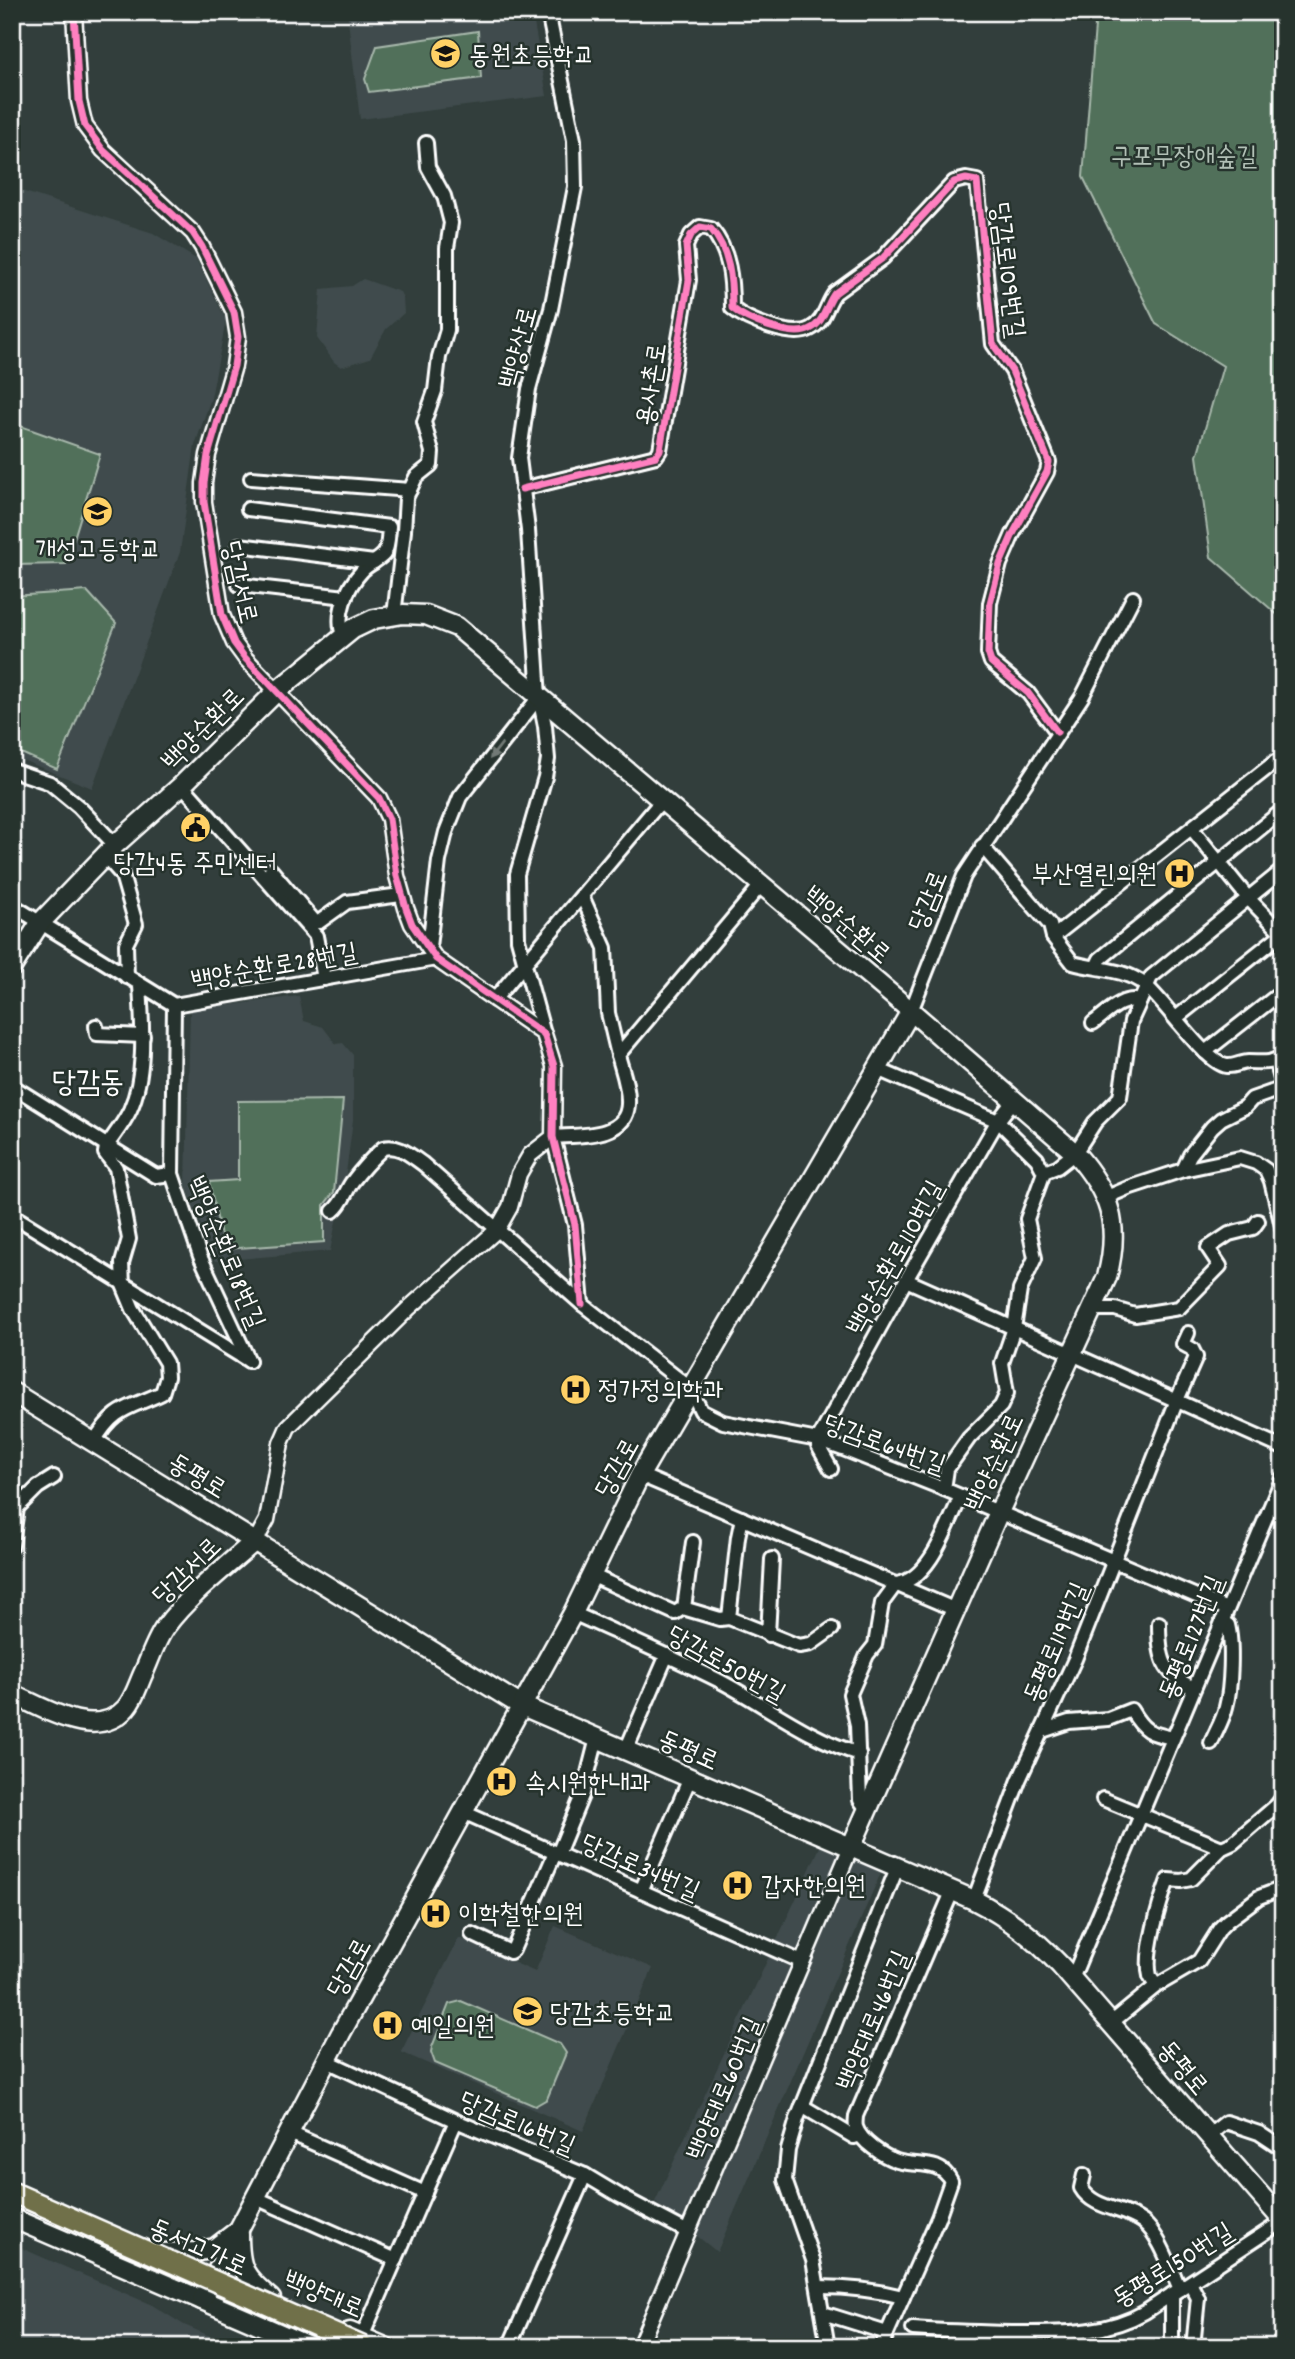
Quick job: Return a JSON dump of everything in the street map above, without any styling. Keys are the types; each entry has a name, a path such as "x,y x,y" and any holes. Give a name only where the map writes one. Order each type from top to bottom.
{"highway":[{"name":"동서고가로","path":"12,2192 363,2342"},
{"name":"동서고가로","path":"12,2206 333,2347"}],"main road":[{"name":"백양순환로","path":"12,967 40,923 110,851 182,785 277,691 362,624 394,615 426,615 457,627 1075,1153 1107,1197 1112,1221 1112,1252 1107,1277 999,1512 851,1847"},
{"name":"당감로","path":"202,2300 327,2062 520,1705 573,1613 640,1475 911,1011"},
{"name":"동평로","path":"12,1392 520,1705 974,1900 1004,1916 1043,1947 1283,2221"},
{"name":"당감서로","path":"12,1694 68,1718 88,1723 118,1716 128,1706 164,1628 256,1540"},
{"name":"백양대로","path":"12,2187 271,2299 363,2342 385,2347"},
{"name":"백양대로","path":"12,2218 311,2347"},
{"path":"162,2252 195,2252 215,2248 239,2230"},
{"path":"239,2230 239,2257 246,2277 271,2299"}],"street":[{"name":"당감서로","path":"74,12 79,101 85,126 103,150 193,233 234,312 238,350 205,468 204,502 219,599 227,628 245,658 379,798 389,820 401,895 412,924 433,953 544,1034"},
{"name":"백양산로","path":"544,1034 518,939 517,874 548,759 539,698 528,530 519,458 525,411 551,309 575,187 574,140 548,12"},
{"path":"394,615 406,498 416,477 431,465 432,452 424,422 435,391 439,357 447,330 447,247 451,223 444,196 428,167 426,143"},
{"name":"당감로109번길","path":"700,227 711,229 723,247 729,265 732,308 741,316 795,333 811,329 827,312 830,299 835,293 883,258 954,182 966,179 977,181 993,344 1012,370 1049,462 1047,472 1000,564 990,603 988,653 991,662 1028,693 1057,732"},
{"name":"용사촌로","path":"522,489 656,456 660,450 689,279 686,246 691,235 700,227"},
{"path":"251,478 410,490"},
{"path":"248,509 388,527 383,555 361,572 346,597 339,627 344,637"},
{"path":"239,545 374,562"},
{"path":"239,585 346,597"},
{"name":"당감로","path":"911,1011 964,876 1082,697 1133,598"},
{"path":"433,953 439,861 446,832 460,797 539,698"},
{"path":"1053,937 1279,765"},
{"path":"12,770 50,783 79,807 110,851 122,875 136,924 126,944 127,977"},
{"path":"182,785 316,936 324,979"},
{"path":"494,1000 662,800"},
{"path":"1096,967 1100,960 1283,810"},
{"path":"1176,1018 1282,933 1248,898 1192,829"},
{"path":"982,846 1049,925 1053,937 1073,963 1127,974 1146,986 1205,1052 1223,1065 1246,1062 1259,1064 1279,1058 1283,1087 1252,1098 1245,1107 1221,1119 1190,1155 1183,1170"},
{"path":"271,870 316,922 346,902 401,895"},
{"path":"1044,1171 1057,1167 1075,1153 1095,1122 1121,1097 1131,1021 1151,977 1283,870"},
{"path":"618,1055 761,885"},
{"path":"553,1137 601,1133 623,1118 629,1102 608,1013 605,948 582,895"},
{"name":"백양순환로28번길","path":"12,905 174,1005 324,979 433,953"},
{"path":"94,1442 103,1426 120,1410 162,1393 167,1377 166,1363 133,1309 123,1283 122,1263 129,1239 116,1168 106,1153 106,1147 131,1109 137,1085 143,1036 140,985"},
{"path":"1205,1052 1283,990"},
{"path":"1093,1023 1124,1001 1131,999 1140,1002"},
{"path":"172,1174 174,1005"},
{"path":"96,1026 97,1034 143,1036"},
{"path":"544,1034 554,1066 553,1137 575,1225 582,1304"},
{"path":"877,1069 998,1121 1037,1159 1044,1171 1027,1219 1035,1258 1020,1290 1014,1328 1002,1363 1007,1393 1001,1406 968,1438 947,1469 944,1489"},
{"name":"백양순환로18번길","path":"12,1086 156,1176 172,1174 200,1256 249,1361 123,1283"},
{"name":"백양순환로110번길","path":"818,1440 906,1280 998,1121 1014,1100"},
{"name":"당감서로","path":"256,1540 267,1520 284,1433 409,1308 497,1230 510,1207 519,1174 530,1155 553,1137"},
{"path":"333,1210 341,1203 349,1186 367,1164 383,1148 393,1147 401,1149 423,1164 497,1230"},
{"path":"1107,1197 1183,1170 1240,1158 1256,1163 1266,1170 1283,1230"},
{"path":"12,1215 123,1283"},
{"path":"1093,1309 1115,1309 1135,1315 1179,1308 1220,1266 1208,1248 1229,1234 1253,1228 1258,1221"},
{"name":"당감로64번길","path":"497,1230 582,1304 690,1388 701,1411 715,1420 818,1440 999,1512 1224,1615"},
{"path":"906,1280 1283,1448"},
{"name":"동평로119번길","path":"974,1900 1019,1780 1075,1659 1196,1357 1192,1349 1183,1344 1188,1333"},
{"path":"818,1440 818,1446 831,1469"},
{"path":"640,1475 956,1609"},
{"path":"12,1545 17,1508 38,1487 54,1476"},
{"name":"동평로127번길","path":"1072,1979 1283,1477"},
{"path":"867,1809 860,1800 857,1725 850,1694 852,1684 875,1645 882,1603 896,1584 904,1583 920,1572 932,1558 961,1496"},
{"path":"729,1618 742,1518"},
{"path":"684,1608 693,1542"},
{"path":"768,1635 772,1559"},
{"path":"591,1575 675,1613 684,1608 720,1619 729,1618 799,1646 811,1644 832,1629"},
{"name":"당감로50번길","path":"573,1613 667,1655 761,1704 813,1737 859,1754"},
{"path":"1211,1743 1226,1707 1228,1694 1231,1638 1224,1615"},
{"path":"1159,1623 1161,1647 1168,1672 1179,1682 1194,1688"},
{"path":"626,1750 667,1655"},
{"path":"1042,1731 1069,1722 1108,1719 1131,1710 1148,1733 1173,1738"},
{"path":"472,1934 510,1952 513,1950 583,1793 597,1738"},
{"path":"641,1891 690,1778"},
{"path":"1156,1986 1150,1976 1153,1929 1168,1880 1191,1879 1283,1797"},
{"path":"1103,1799 1222,1849"},
{"name":"당감로34번길","path":"463,1812 802,1962"},
{"name":"백양대로60번길","path":"639,2347 851,1847"},
{"path":"828,2347 813,2259 785,2180 788,2150 802,2106 897,1868"},
{"path":"1111,2023 1156,1986 1199,1961 1220,1928 1251,1902 1283,1888"},
{"name":"백양대로46번길","path":"860,2136 856,2127 856,2116 952,1892"},
{"name":"당감로16번길","path":"327,2062 456,2121 585,2175 688,2232"},
{"path":"802,2106 854,2137 860,2136 898,2162 938,2167 951,2181 938,2218 881,2347"},
{"path":"363,2342 456,2121"},
{"path":"1208,2136 1226,2122 1259,2133 1283,2149"},
{"path":"290,2133 425,2193"},
{"path":"509,2347 585,2175"},
{"path":"1084,2175 1081,2188 1090,2199 1142,2221 1155,2235 1181,2289 1172,2347"},
{"path":"256,2197 396,2260"},
{"name":"동평로150번길","path":"913,2329 1060,2333 1097,2329 1129,2321 1283,2221"},
{"path":"819,2287 837,2287 903,2297"},
{"path":"1181,2289 1198,2298 1193,2347"},
{"path":"823,2313 887,2333"},
{"path":"1057,2347 1060,2333"}],"shaded area":[{"name":"동원초등학교","path":"347,12 532,12 547,96 360,119"},
{"name":"개성고등학교","path":"12,188 153,233 196,259 226,320 211,398 195,445 180,552 92,788 12,756"},
{"path":"363,279 400,292 404,313 386,329 370,358 341,367 334,362 317,338 321,289 352,286"},
{"path":"299,996 304,1021 323,1027 336,1044 343,1043 353,1055 353,1120 346,1173 330,1251 215,1261 186,1186 190,1010"},
{"path":"821,1845 882,1870 717,2252 655,2202"},
{"name":"당감초등학교","path":"555,1926 653,1968 583,2131 401,2052 459,1938 535,1972"},
{"path":"12,2244 152,2305 184,2325 236,2347 12,2347"}],"green space":[{"name":"구포무장애숲길","path":"1087,12 1283,12 1283,617 1211,557 1197,456 1223,366 1156,324 1083,177 1095,26"},
{"path":"478,31 481,78 369,92 365,79 377,46"},
{"path":"12,423 100,454 66,564 12,565"},
{"path":"87,591 116,623 57,769 12,749 12,596"},
{"path":"343,1100 334,1192 324,1205 324,1242 224,1249 209,1182 238,1180 238,1101"},
{"path":"461,2001 560,2044 566,2053 547,2099 535,2106 435,2063 432,2047 449,2004"}],"cycle path":[{"path":"74,12 79,101 85,126 103,150 193,233 234,312 238,337 234,366 208,455 204,483 204,502 222,615 234,643 245,658 379,798 389,819 397,876 406,908 412,924 436,959 544,1034 554,1066 553,1137 575,1225 582,1304"},
{"path":"522,489 656,456 660,450 689,280 686,246 691,235 700,227 711,229 726,256 732,308 770,327 793,332 802,331 815,326 835,293 883,258 954,182 966,179 977,181 993,344 1012,371 1049,462 1047,472 1000,564 990,603 988,653 991,662 1028,693 1057,732"}],"place":[{"name":"동원초등학교","path":"446,54"},
{"name":"개성고등학교","path":"98,512"},
{"name":"당감4동 주민센터","path":"195,827"},
{"name":"부산열린의원","path":"1180,873"},
{"name":"정가정의학과","path":"575,1389"},
{"name":"속시원한내과","path":"502,1782"},
{"name":"갑자한의원","path":"738,1885"},
{"name":"이학철한의원","path":"435,1913"},
{"name":"당감초등학교","path":"527,2012"},
{"name":"예일의원","path":"388,2025"}],"district":[{"name":"당감동","path":"88,1081"}]}
